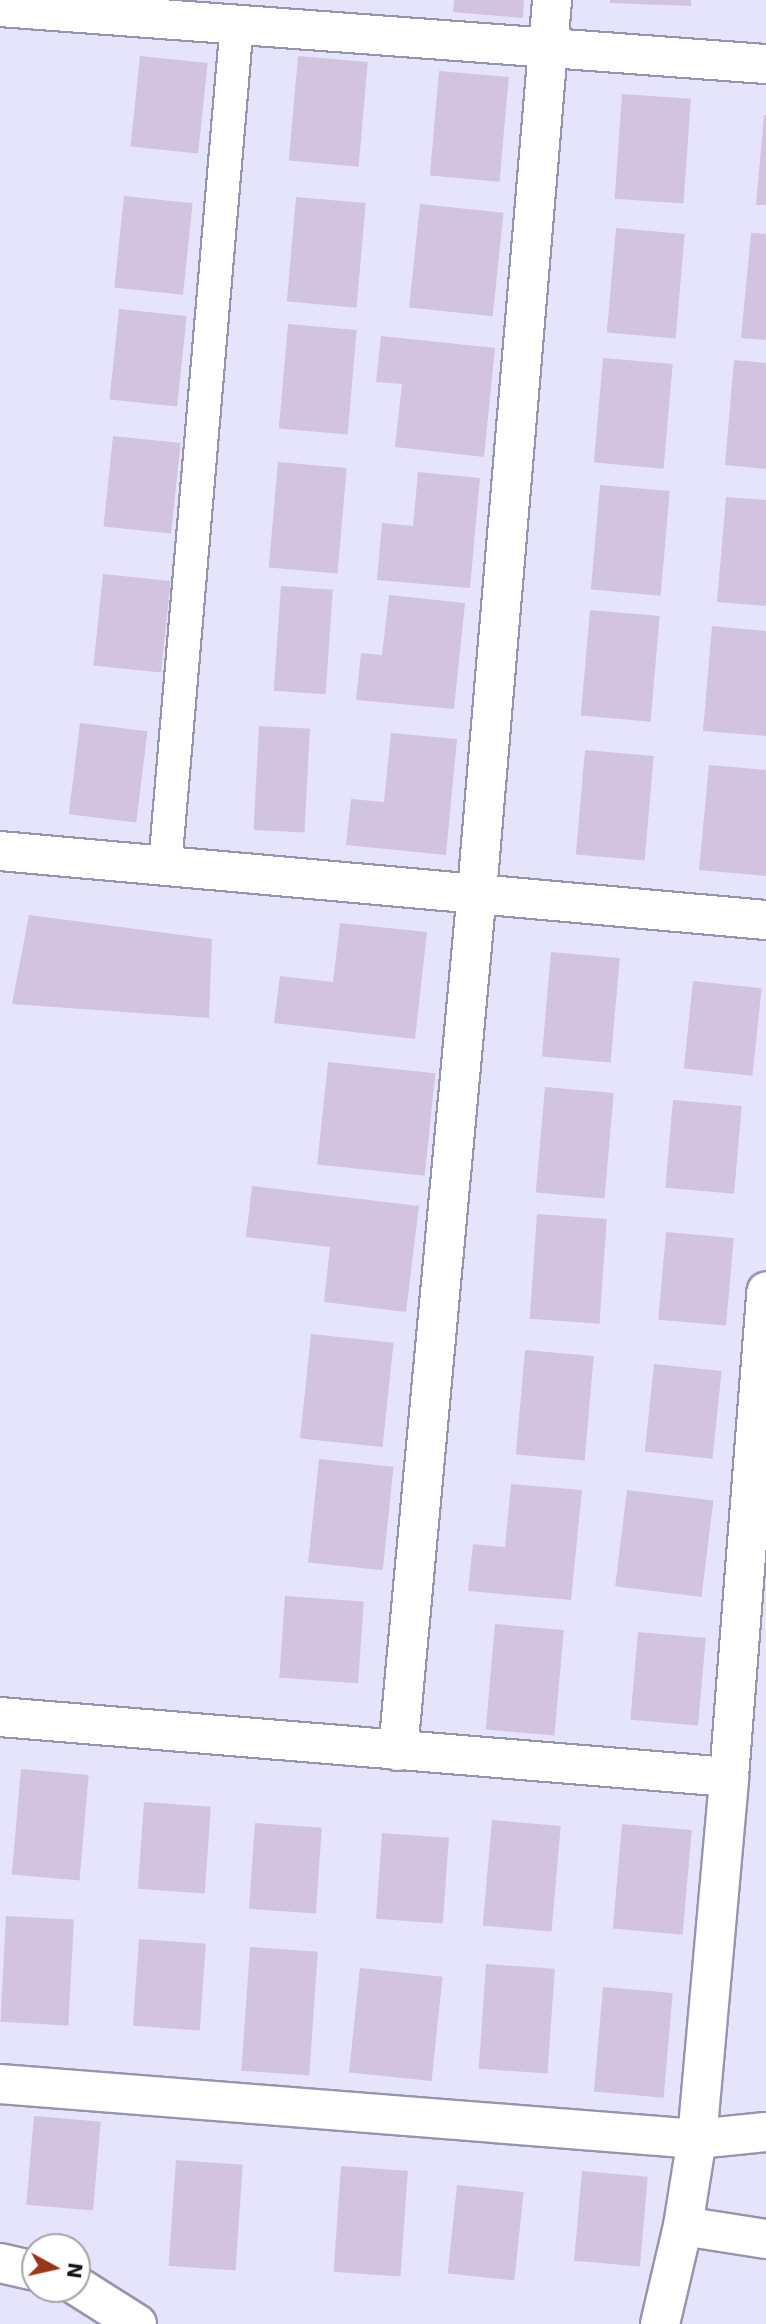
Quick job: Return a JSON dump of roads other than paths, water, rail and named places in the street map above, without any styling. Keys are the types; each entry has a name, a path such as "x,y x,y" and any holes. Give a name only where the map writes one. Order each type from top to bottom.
{"street":[{"path":"398,1751 477,892 552,0"},
{"path":"0,7 237,23 548,50 766,64"},
{"path":"0,851 766,919"},
{"path":"660,2324 683,2226 697,2139 729,1777 766,1291"},
{"path":"0,1717 729,1777"},
{"path":"0,2084 697,2139 766,2132"},
{"path":"683,2226 766,2239"},
{"path":"0,2263 21,2268"},
{"path":"91,2295 137,2324"}],"lane":[{"path":"165,866 237,23"}]}
